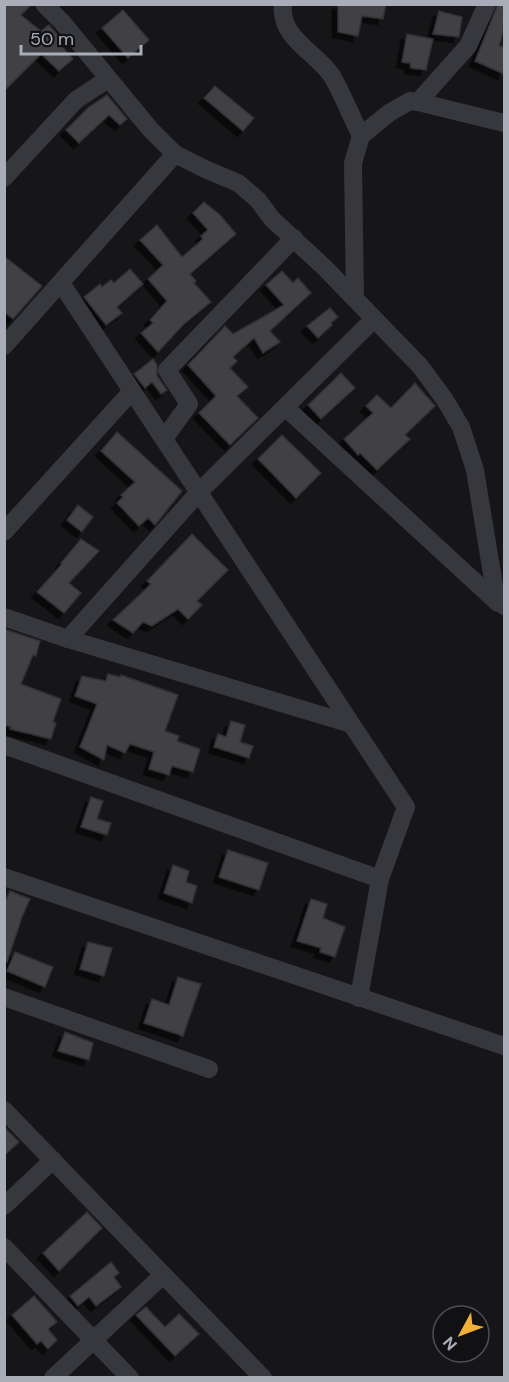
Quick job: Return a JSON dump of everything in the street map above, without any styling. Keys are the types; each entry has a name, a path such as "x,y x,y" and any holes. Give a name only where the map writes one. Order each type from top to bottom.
{"street":[{"path":"44,4 62,22 150,129 175,154 238,183 258,200 273,219 420,366 461,427 476,470 495,592 504,607"},
{"path":"283,4 282,14 289,33 331,75 361,136"},
{"path":"418,102 468,46 487,4"},
{"path":"4,178 76,100 108,79"},
{"path":"355,299 353,163 361,136 388,113 410,101 504,123"},
{"path":"4,346 175,154"},
{"path":"164,439 189,404 167,370 294,238"},
{"path":"61,283 406,807 380,879 359,998"},
{"path":"68,639 199,492 374,319"},
{"path":"4,532 132,391"},
{"path":"285,407 504,607"},
{"path":"4,617 68,639 351,724"},
{"path":"4,745 380,879"},
{"path":"4,877 504,1046"},
{"path":"4,997 208,1069"},
{"path":"4,1110 263,1377"},
{"path":"4,1206 53,1160"},
{"path":"4,1246 130,1377"},
{"path":"53,1377 163,1275"}],"building":[{"path":"4,4 32,4 21,15 41,31 49,25 63,41 60,44 73,59 59,71 41,54 4,91"},
{"path":"338,4 386,4 383,19 362,16 358,36 338,32"},
{"path":"498,4 504,4 504,28 499,46 504,47 504,74 475,61"},
{"path":"123,10 149,40 128,58 102,28"},
{"path":"439,11 462,17 459,37 433,34"},
{"path":"407,34 433,39 426,70 411,68 410,63 402,62"},
{"path":"215,86 254,118 243,131 204,98"},
{"path":"107,95 127,119 120,125 109,115 79,143 66,130 89,107"},
{"path":"204,202 220,215 236,234 190,274 196,281 194,283 211,302 183,325 158,352 141,333 153,323 150,320 167,301 148,279 163,265 140,240 157,225 182,257 203,239 201,236 208,230 193,213"},
{"path":"4,256 42,286 13,319 4,312"},
{"path":"130,269 143,284 117,307 122,313 106,325 84,297 100,284 102,287 111,280 114,283"},
{"path":"282,271 293,283 298,278 311,293 270,331 280,342 263,353 254,338 233,357 237,361 230,368 248,387 237,396 258,418 230,445 199,413 216,396 188,365 225,326 233,334 284,305 266,285"},
{"path":"330,308 338,317 318,338 307,326"},
{"path":"153,359 157,365 157,376 167,390 161,394 152,382 145,388 134,374"},
{"path":"341,373 355,388 321,419 308,405"},
{"path":"415,383 435,406 405,435 410,439 377,470 360,453 358,455 344,439 373,413 366,406 377,395 391,408"},
{"path":"117,432 182,491 155,525 148,518 139,526 117,503 123,497 121,495 135,482 101,451"},
{"path":"282,435 321,473 296,498 258,459"},
{"path":"78,505 93,517 82,532 67,520"},
{"path":"192,534 228,570 197,601 202,605 188,619 178,609 152,626 143,622 133,633 113,620 151,584 147,581"},
{"path":"81,539 99,551 69,583 81,593 64,613 37,592"},
{"path":"4,629 40,641 36,656 33,655 21,684 61,699 53,722 56,723 51,739 10,729 11,727 4,725"},
{"path":"108,674 120,677 121,675 178,695 165,731 179,736 177,741 200,749 193,772 172,766 169,775 149,769 154,752 130,744 125,753 107,745 104,760 80,747 97,704 75,696 82,676 106,681"},
{"path":"231,721 245,725 240,742 253,746 249,758 214,747 218,734 226,737"},
{"path":"91,797 103,801 97,819 111,823 107,835 81,827"},
{"path":"228,850 268,863 259,890 219,877"},
{"path":"173,865 189,871 186,882 197,886 192,903 164,893"},
{"path":"10,891 30,899 7,962 4,962 4,904"},
{"path":"311,899 327,904 323,918 345,927 335,957 320,952 321,948 297,941"},
{"path":"88,942 112,948 104,976 80,969"},
{"path":"15,952 53,967 45,987 7,971"},
{"path":"178,977 201,984 183,1036 144,1023 152,999 169,1005"},
{"path":"65,1032 93,1043 89,1060 58,1051"},
{"path":"4,1127 19,1142 4,1156"},
{"path":"87,1212 102,1228 59,1271 43,1253"},
{"path":"111,1262 119,1273 114,1277 121,1287 96,1306 89,1297 78,1306 70,1296"},
{"path":"34,1296 57,1322 48,1329 57,1340 48,1349 41,1341 37,1344 12,1315"},
{"path":"146,1307 165,1327 179,1314 199,1334 175,1356 136,1315"}]}
